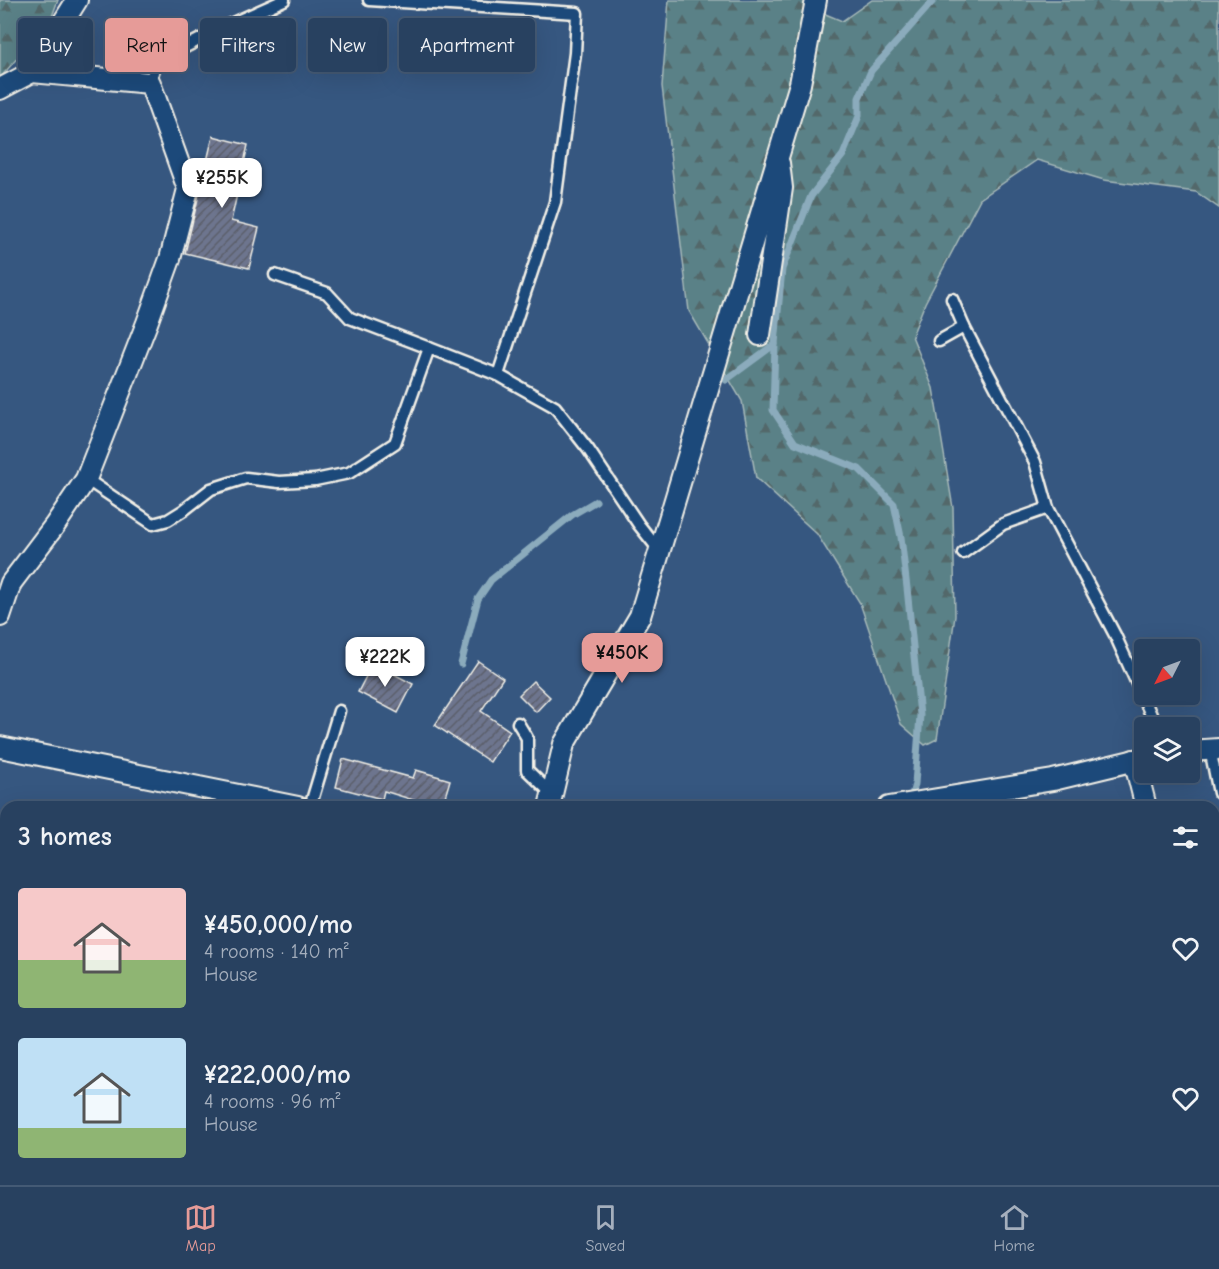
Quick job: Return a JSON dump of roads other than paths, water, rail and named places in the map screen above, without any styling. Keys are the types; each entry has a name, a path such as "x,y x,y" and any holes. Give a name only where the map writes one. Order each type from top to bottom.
{"street":[{"path":"66,18 77,0"},
{"path":"551,800 564,744 640,616 800,84 816,0"},
{"path":"0,89 32,72 150,83 188,189 166,269 86,479 11,583 0,616"},
{"path":"760,335 782,188 778,154"},
{"path":"0,747 256,801"},
{"path":"1200,750 1215,749"},
{"path":"929,801 1053,780 1134,760"},
{"path":"1142,783 1145,801"}],"lane":[{"path":"150,83 156,62 284,0"},
{"path":"369,0 577,13 575,53 555,202 498,375"},
{"path":"275,275 327,293 350,318 498,375 555,407 588,449 639,525 660,550"},
{"path":"952,299 964,327 1035,462 1048,508 1115,635 1152,717"},
{"path":"939,340 964,327"},
{"path":"86,479 153,524 168,520 211,489 246,478 297,482 349,473 395,443 429,348"},
{"path":"963,553 1003,524 1048,508"},
{"path":"312,801 339,711"},
{"path":"518,723 527,738 527,770 551,800"},
{"path":"1215,749 1219,793"}],"waterway":[{"path":"910,801 915,784 920,715 901,537 894,504 859,469 795,443 773,410 775,344 782,269 811,196 843,155 859,116 859,98 871,71 934,0"},
{"path":"726,380 775,344"},
{"path":"461,664 478,599 491,580 572,515 596,501"}]}
